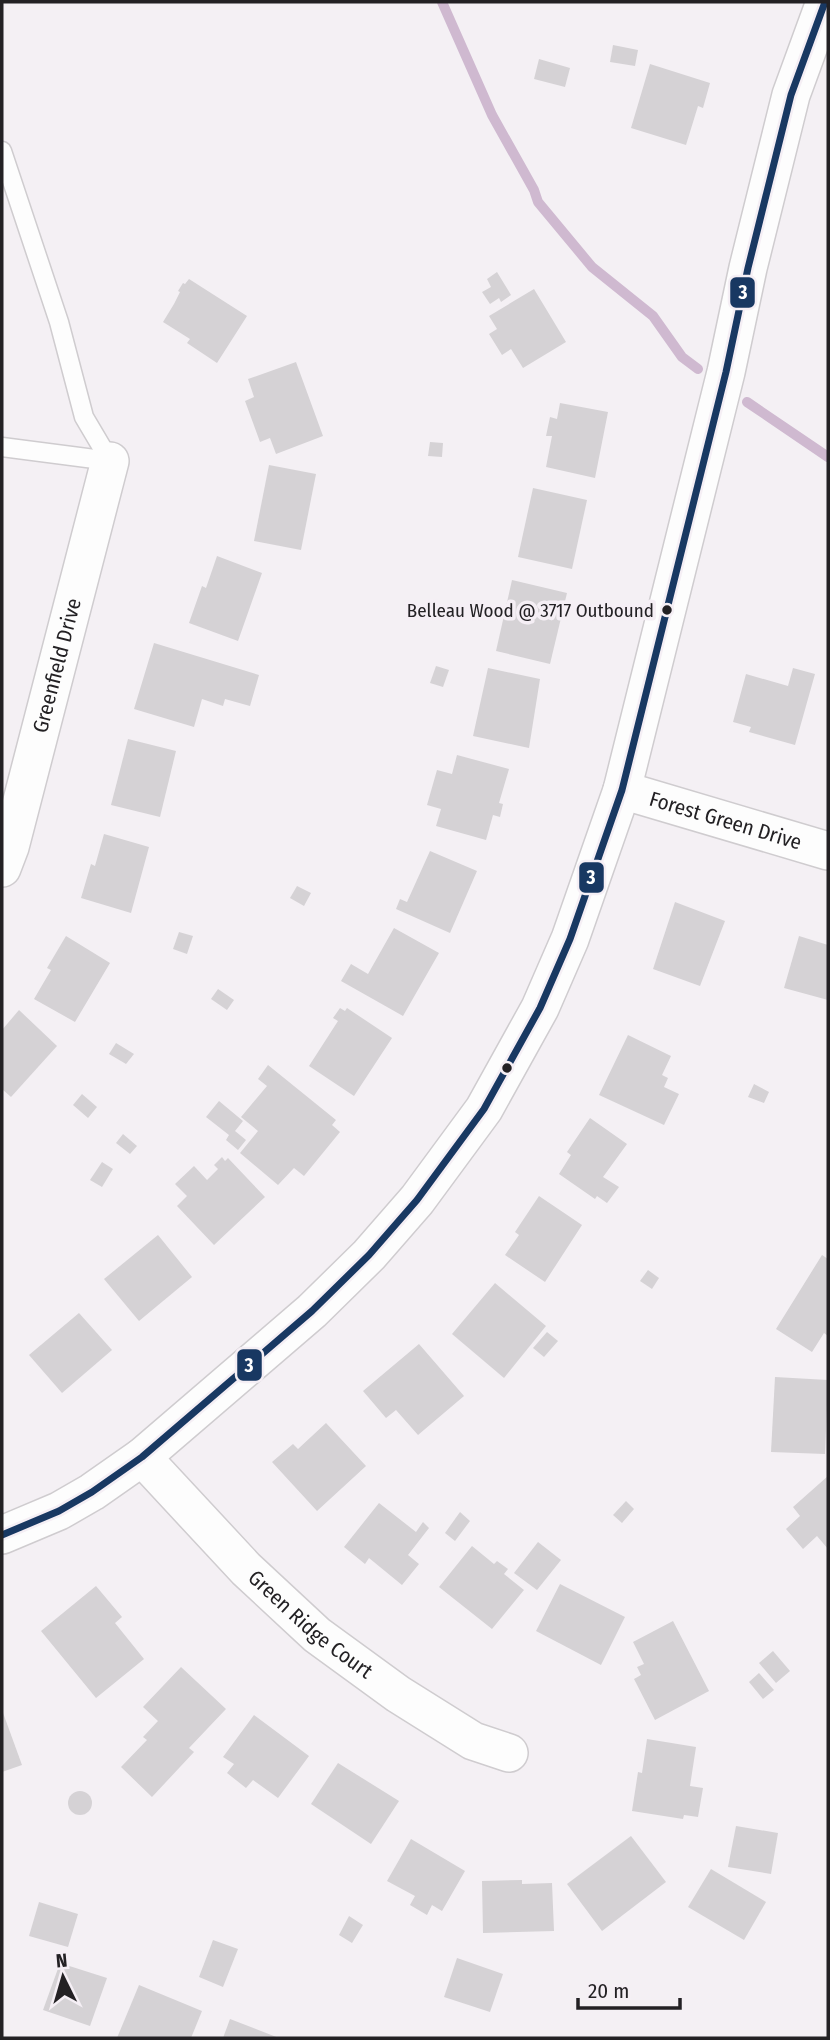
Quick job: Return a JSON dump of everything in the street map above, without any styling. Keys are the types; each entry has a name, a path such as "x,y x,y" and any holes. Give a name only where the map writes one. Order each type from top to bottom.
{"street":[{"path":"2,1535 59,1511 142,1457 312,1311 369,1255 417,1200 484,1109 540,1009 570,939 622,790 726,372 748,268 791,95 824,2"},
{"name":"Greenfield Drive","path":"2,868 10,847 110,461"},
{"name":"Forest Green Drive","path":"622,790 828,851"},
{"name":"Green Ridge Court","path":"142,1457 246,1569 317,1635 398,1694 473,1741 509,1753"}],"lane":[{"path":"2,151 59,322 84,417 110,461"},
{"path":"2,447 110,461"}],"building":[{"path":"613,45 638,50 635,66 610,62"},
{"path":"539,59 570,68 565,87 534,79"},
{"path":"650,64 710,83 703,108 698,106 686,145 631,128"},
{"path":"497,272 511,295 501,302 499,298 490,304 482,292 491,287 487,279"},
{"path":"189,279 247,316 217,363 187,343 190,339 163,322 180,292 178,291"},
{"path":"534,289 566,342 523,368 511,349 502,355 489,334 497,329 489,316"},
{"path":"296,362 323,436 276,454 270,438 260,442 245,401 254,397 248,379"},
{"path":"560,403 608,412 595,478 546,467 552,436 546,436 550,417 557,419"},
{"path":"430,442 443,443 442,457 428,456"},
{"path":"269,465 316,474 301,550 254,541"},
{"path":"533,488 587,500 572,569 518,557"},
{"path":"217,556 262,573 238,641 189,623 202,586 206,588"},
{"path":"512,580 567,593 550,664 496,651"},
{"path":"154,643 259,675 250,706 225,699 223,706 202,699 194,727 134,709"},
{"path":"436,666 449,670 443,687 430,683"},
{"path":"488,668 540,679 529,748 473,736"},
{"path":"793,668 815,674 795,745 749,732 751,727 733,722 746,674 788,686"},
{"path":"128,739 176,751 160,817 111,805"},
{"path":"457,755 509,769 499,803 503,804 500,817 493,815 486,840 436,826 441,809 427,805 437,770 452,774"},
{"path":"104,834 149,847 131,913 81,898 91,864 95,866"},
{"path":"430,851 477,871 450,933 396,909 400,899 407,902"},
{"path":"297,886 311,893 304,906 290,898"},
{"path":"675,902 725,921 700,986 653,969"},
{"path":"394,928 439,953 403,1016 341,981 351,964 368,974"},
{"path":"179,932 193,936 187,954 173,949"},
{"path":"66,936 110,963 75,1022 34,999 51,970 47,968"},
{"path":"799,936 828,945 828,1000 784,988"},
{"path":"218,989 234,1000 227,1010 211,999"},
{"path":"340,1008 345,1011 347,1008 392,1038 354,1096 309,1066 338,1021 333,1018"},
{"path":"19,1010 57,1046 11,1097 2,1089 2,1030"},
{"path":"628,1035 671,1056 662,1075 668,1078 664,1087 679,1094 664,1125 599,1095"},
{"path":"116,1043 134,1054 126,1064 109,1054"},
{"path":"268,1065 336,1120 332,1125 340,1132 304,1176 294,1168 278,1185 240,1153 258,1131 241,1117 267,1086 258,1079"},
{"path":"754,1084 769,1092 764,1103 748,1097"},
{"path":"82,1094 97,1107 88,1118 73,1105"},
{"path":"219,1101 243,1121 235,1131 246,1140 238,1150 226,1140 229,1135 206,1117"},
{"path":"590,1118 627,1144 603,1177 619,1187 607,1203 597,1196 595,1199 559,1174 571,1155 567,1152"},
{"path":"123,1134 137,1146 130,1154 116,1143"},
{"path":"222,1157 225,1161 228,1158 265,1197 214,1245 177,1206 187,1196 175,1184 194,1166 207,1180 218,1169 214,1165"},
{"path":"102,1162 113,1169 102,1187 90,1180"},
{"path":"539,1196 582,1225 545,1282 505,1255 519,1235 515,1232"},
{"path":"158,1235 192,1277 139,1321 104,1279"},
{"path":"822,1255 828,1259 828,1336 824,1333 812,1352 776,1329"},
{"path":"648,1270 659,1278 652,1289 640,1281"},
{"path":"495,1283 546,1326 504,1378 452,1334"},
{"path":"79,1313 112,1350 62,1393 29,1355"},
{"path":"547,1332 558,1341 544,1357 533,1348"},
{"path":"419,1344 464,1396 418,1435 396,1410 386,1418 363,1391"},
{"path":"775,1377 828,1380 825,1454 771,1452"},
{"path":"326,1423 366,1466 317,1511 272,1462 293,1444 298,1449"},
{"path":"828,1476 828,1549 817,1536 803,1549 786,1529 800,1516 793,1507"},
{"path":"626,1501 634,1509 622,1523 613,1515"},
{"path":"379,1503 416,1532 423,1522 429,1528 408,1555 419,1564 402,1585 369,1558 365,1564 344,1547"},
{"path":"460,1512 470,1521 455,1541 445,1533"},
{"path":"538,1542 561,1560 537,1590 514,1573"},
{"path":"472,1546 494,1564 497,1561 508,1569 504,1574 524,1590 492,1629 439,1587"},
{"path":"560,1584 625,1617 601,1665 536,1631"},
{"path":"96,1586 122,1617 115,1623 144,1659 96,1698 41,1631"},
{"path":"673,1621 709,1691 655,1720 634,1679 641,1675 637,1667 644,1664 633,1642"},
{"path":"773,1651 790,1671 776,1683 759,1663"},
{"path":"181,1667 226,1709 189,1748 194,1752 152,1797 121,1767 147,1740 143,1737 158,1721 143,1707"},
{"path":"759,1673 774,1690 763,1699 749,1682"},
{"path":"2,1710 22,1765 2,1772"},
{"path":"254,1715 309,1756 278,1798 253,1780 246,1788 227,1773 234,1764 223,1757"},
{"path":"647,1739 696,1747 690,1786 703,1788 698,1817 684,1815 683,1819 632,1811"},
{"path":"338,1763 399,1801 371,1844 311,1804"},
{"path":"80,1791 91,1798 92,1803 85,1814 80,1815 69,1808 68,1803 75,1792"},
{"path":"736,1826 778,1833 771,1874 728,1867"},
{"path":"631,1836 666,1882 602,1931 567,1884"},
{"path":"411,1839 465,1871 442,1911 432,1905 427,1915 410,1905 415,1896 387,1881"},
{"path":"711,1869 766,1902 744,1940 688,1907"},
{"path":"522,1880 522,1884 552,1883 554,1931 483,1933 482,1881"},
{"path":"39,1902 78,1914 68,1947 29,1936"},
{"path":"349,1916 363,1925 352,1943 339,1935"},
{"path":"213,1940 238,1949 223,1987 199,1977"},
{"path":"457,1958 503,1974 490,2012 444,1997"},
{"path":"60,1963 107,1978 90,2026 43,2010"},
{"path":"139,1985 202,2011 191,2038 117,2038"},
{"path":"230,2019 279,2038 223,2038"}],"waterway":[{"path":"442,2 492,115 538,202 592,267 653,316 682,357 698,369"},
{"path":"747,402 828,457"}],"transit line":[{"name":"3","path":"2,1535 59,1511 142,1457 312,1311 369,1255 417,1200 484,1109 540,1008 570,939 622,790 726,372 748,268 791,95 825,2"}],"place":[{"name":"Belleau Wood @ 3717 Outbound","path":"667,610"}]}
